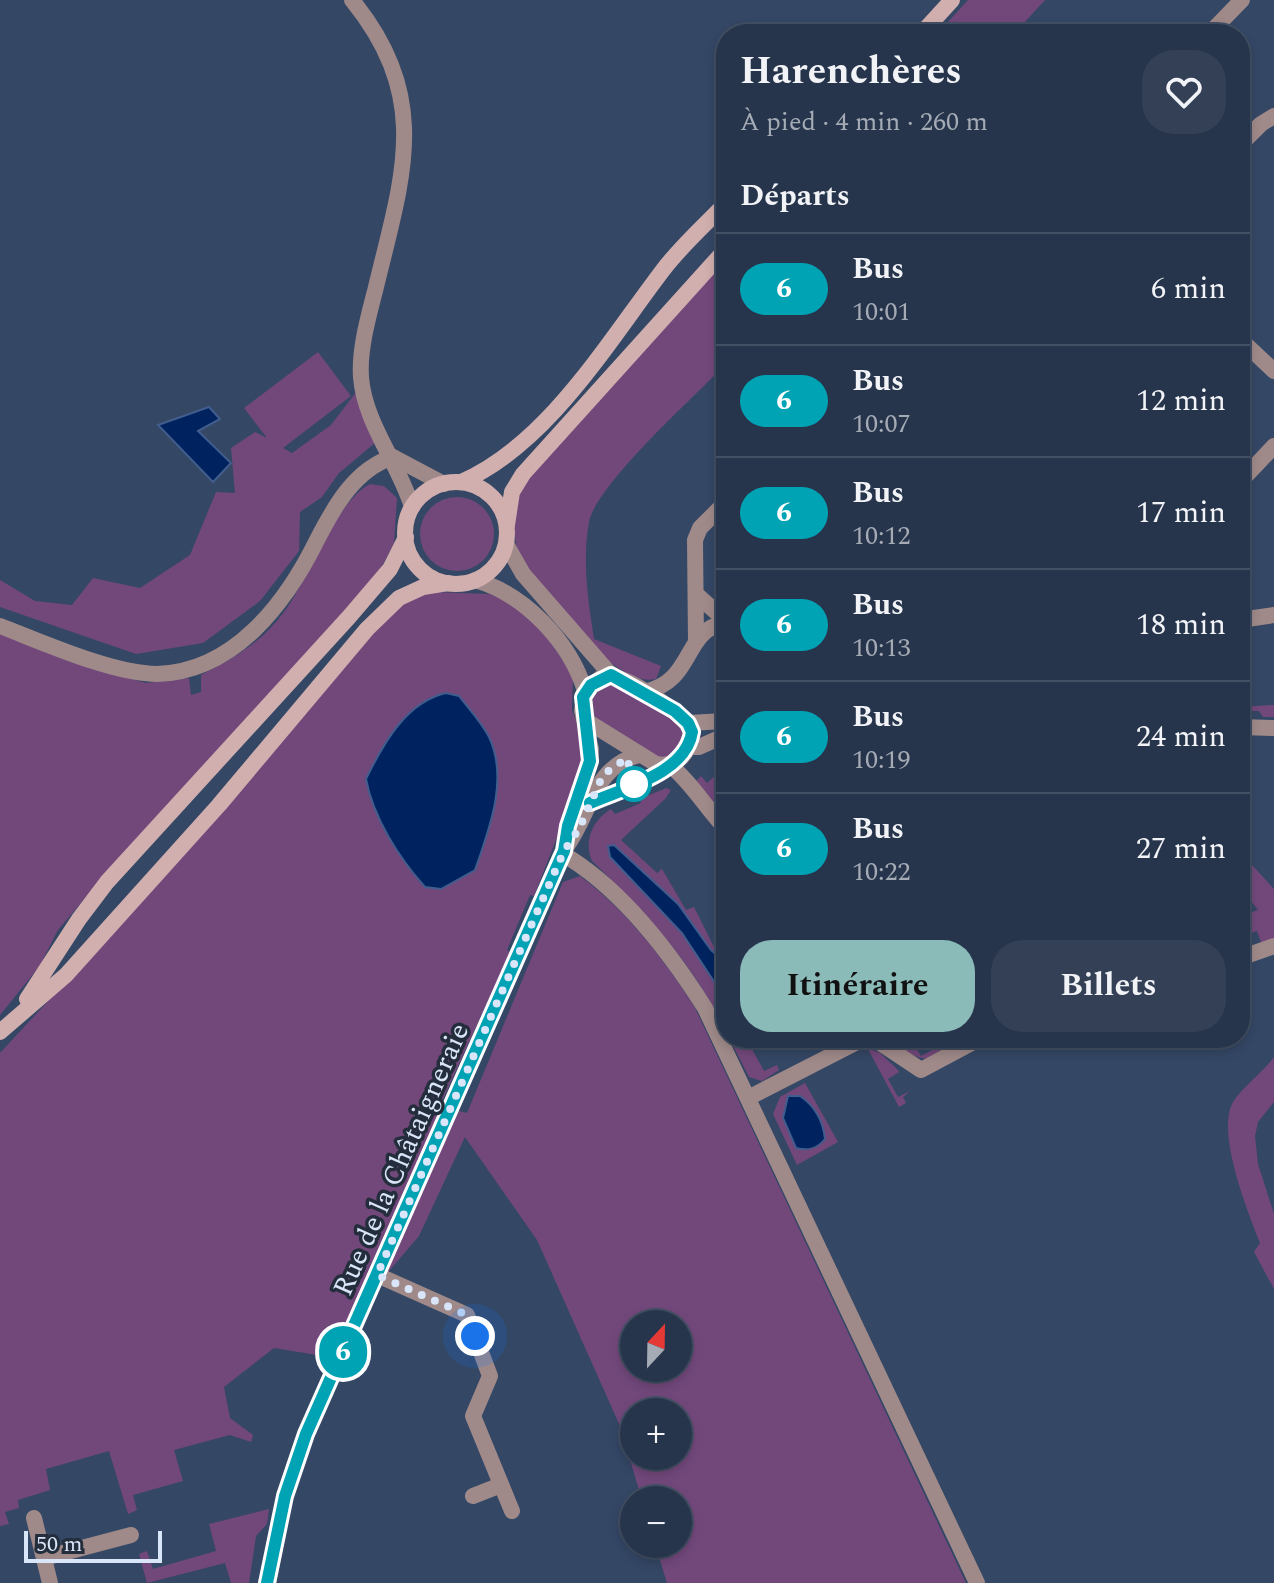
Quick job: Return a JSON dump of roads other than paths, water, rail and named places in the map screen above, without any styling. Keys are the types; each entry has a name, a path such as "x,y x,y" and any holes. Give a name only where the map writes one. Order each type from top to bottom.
{"main road":[{"path":"922,24 948,4"},
{"path":"930,24 948,4"},
{"path":"20,1011 61,945 107,882 390,569 406,537 412,507 422,495 497,463 518,446 598,360 664,268 716,213"},
{"path":"0,1032 76,964 219,805 367,629 399,598 423,587 475,580 496,565 506,544 512,492 523,474 716,260"},
{"path":"452,483 477,486 491,496 501,509 507,525"},
{"path":"406,537 419,567 448,583"}],"street":[{"path":"352,0 391,57 406,132 397,208 371,307 361,378 369,410 393,457 412,507"},
{"path":"1219,24 1242,0"},
{"path":"1250,135 1274,116"},
{"path":"1250,348 1274,371"},
{"path":"1250,471 1274,446"},
{"path":"0,626 83,658 156,674 207,666 244,639 286,595 337,504 377,462 393,457 452,483"},
{"path":"696,642 697,534 716,513"},
{"path":"506,544 523,574 611,675 675,711 688,723 692,732 686,751 688,779"},
{"path":"475,580 513,596 556,637 580,675 585,691 603,676 611,675"},
{"path":"696,594 716,613"},
{"path":"1250,619 1274,615"},
{"path":"644,692 671,682 696,642 708,629 716,626"},
{"path":"671,682 675,711"},
{"name":"Rue de la Châtaigneraie","path":"564,853 568,826 590,761 582,711 585,691"},
{"path":"585,720 639,755 656,764 670,765 688,779 716,818"},
{"path":"688,723 716,722"},
{"path":"1250,727 1274,728"},
{"path":"670,765 686,751 716,739"},
{"name":"Rue de la Châtaigneraie","path":"268,1583 285,1496 306,1434 564,853 579,829 603,775 627,758 639,755"},
{"path":"564,853 594,875 639,920 682,971 716,1030"},
{"path":"1250,954 1274,946"},
{"path":"725,1048 977,1583"},
{"path":"750,1097 846,1048"},
{"path":"888,1048 921,1070 962,1048"},
{"path":"377,1275 467,1315 490,1376 473,1416 512,1511"},
{"path":"473,1496 501,1485"},
{"path":"34,1518 50,1583"},
{"path":"44,1558 131,1535"}],"water":[{"path":"209,407 220,419 198,431 231,463 213,482 158,425"},
{"path":"446,693 459,696 489,737 495,753 497,787 491,821 475,870 441,889 425,887 397,850 381,822 366,779 397,726 419,705"},
{"path":"614,845 678,904 716,954 716,984 682,933 610,857 608,846"},
{"path":"788,1096 800,1096 817,1114 825,1139 815,1147 796,1148 783,1118"}]}
